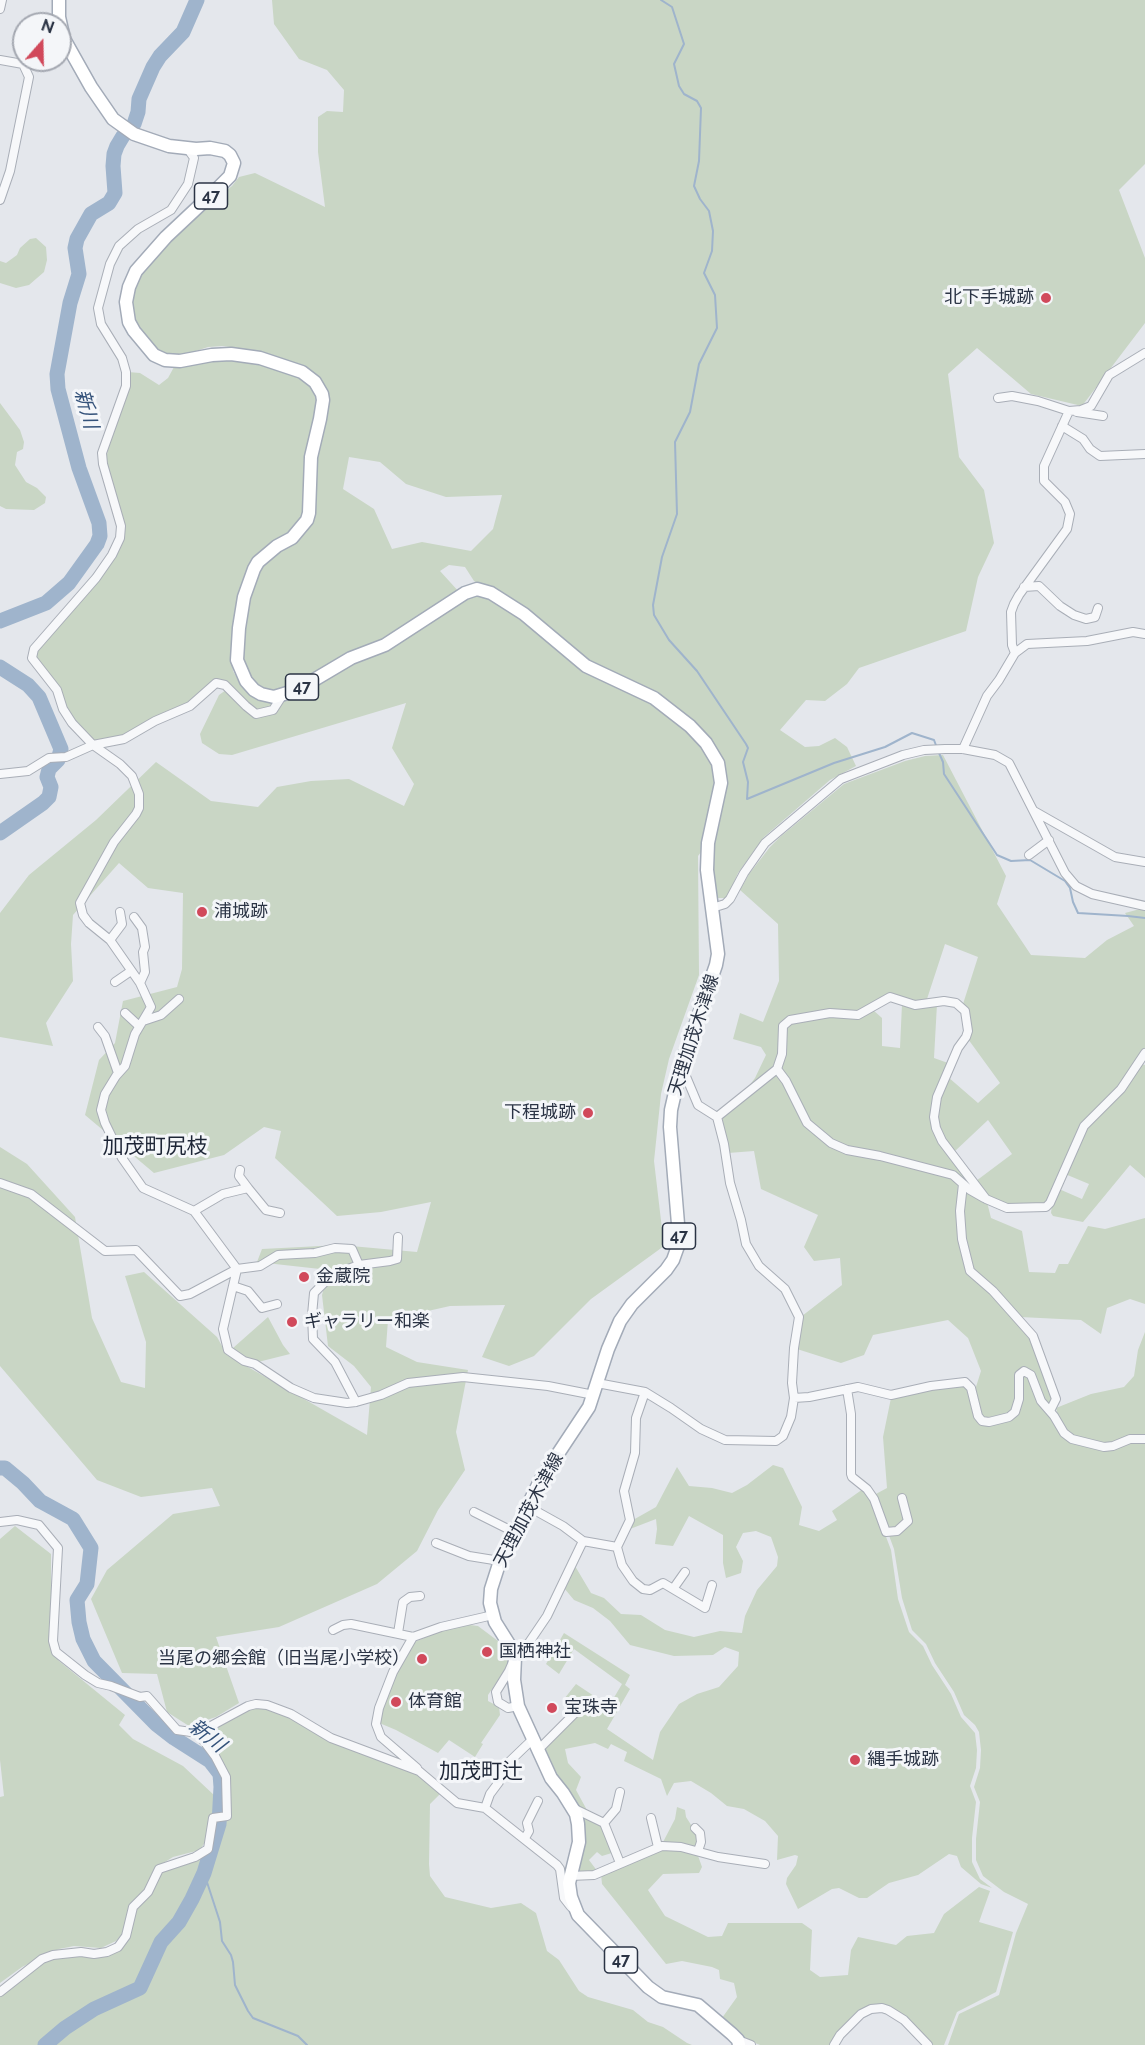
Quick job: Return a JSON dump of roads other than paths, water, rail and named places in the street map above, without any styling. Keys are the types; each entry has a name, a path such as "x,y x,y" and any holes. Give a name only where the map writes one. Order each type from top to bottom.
{"main road":[{"name":"47","path":"59,0 64,39 109,114 134,135 169,146 210,148 225,152 233,159 234,168 230,176 166,237 136,271 126,302 129,322 134,331 153,355 165,360 180,361 231,354 260,358 294,368 315,382 323,400 312,457 309,513 292,538 277,546 258,562 244,597 239,628 237,660 246,681 261,694 282,696"},
{"name":"天理加茂木津線","path":"282,696 351,658 385,645 471,590 477,589 492,593 542,627 586,666 654,698 690,726 713,752 718,763 721,783 708,843 707,870 718,954 672,1100 670,1127 679,1229 678,1246 666,1270 632,1304 620,1321 608,1349 596,1389 583,1418 554,1459 527,1506 500,1562 491,1589 490,1603 493,1616 513,1649 518,1706 550,1778 576,1814 580,1833 570,1876 571,1897 578,1915 648,1987 662,1997 698,2005 739,2043"}],"street":[{"path":"0,9 2,0"},
{"path":"0,60 23,64 29,77 10,171 0,200"},
{"path":"187,148 194,158 188,184 171,210 138,229 121,243 110,264 98,308 101,324 122,358 126,372 123,394 102,453 103,464 121,526 120,538 112,555 89,587 50,630 32,654 33,662 57,690 63,709 72,723 93,745 120,764 132,776 139,794 139,808 114,842 80,903 88,923 110,940 140,983 151,1007 135,1034 125,1066 105,1094 101,1110 122,1158 143,1188 194,1211 237,1269 223,1329 228,1350 303,1394 324,1401 357,1402 381,1395 408,1383 463,1377 548,1386 645,1392 706,1432 732,1441 771,1442 779,1440 789,1424 794,1398 793,1359 799,1317 786,1289 763,1271 751,1255 730,1183 723,1138 717,1117 698,1105 681,1066"},
{"path":"1069,411 1081,410 1090,406 1109,375 1145,353"},
{"path":"998,398 1012,396 1069,411 1103,416"},
{"path":"1015,653 1012,645 1011,612 1024,587 1067,529 1070,514 1065,502 1044,481 1044,466 1069,411"},
{"path":"1062,426 1083,439 1100,456 1145,454"},
{"path":"1024,587 1039,586 1060,606 1086,619 1095,617 1098,608"},
{"path":"963,749 987,696 1015,653 1027,644 1087,641 1134,632 1145,634"},
{"path":"0,774 28,771 49,758 66,757 93,745 124,739 155,721 183,710 216,683 225,685 256,714 273,710 282,696"},
{"path":"712,908 725,904 730,899 744,873 765,843 841,779 903,756 924,750 945,749 963,749 995,755 1009,763 1067,876 1084,892 1145,906"},
{"path":"1034,811 1115,857 1145,862"},
{"path":"1029,855 1049,840"},
{"path":"110,940 122,924 120,912"},
{"path":"134,917 142,928 145,947 143,952 145,972 140,983"},
{"path":"115,982 131,971"},
{"path":"717,1117 777,1069 782,1054 783,1026 790,1020 830,1013 858,1015 890,997 915,1005 944,1001 961,1006 968,1021 968,1031 945,1076 937,1097 934,1117 942,1141 986,1198"},
{"path":"140,1024 161,1015 179,999"},
{"path":"125,1013 140,1024"},
{"path":"98,1027 105,1036 118,1073"},
{"path":"777,1069 786,1081 807,1123 831,1143 847,1150 953,1175 979,1196 1007,1208 1046,1207 1050,1203 1084,1126 1121,1089 1145,1053"},
{"path":"240,1170 239,1176 266,1210 280,1212"},
{"path":"0,1183 31,1194 105,1251 136,1250 180,1296 190,1294 237,1269 260,1266 278,1255 315,1253 335,1248 352,1249 359,1265"},
{"path":"963,1184 960,1211 962,1239 970,1271 993,1291 1033,1336 1056,1399 1050,1411"},
{"path":"194,1211 223,1194 248,1188"},
{"path":"357,1402 335,1362 313,1339 314,1293 338,1273 359,1265 390,1262 397,1259 398,1237"},
{"path":"233,1286 248,1291 262,1308 277,1304"},
{"path":"794,1398 863,1387 880,1394 891,1395 930,1386 965,1382 971,1388 978,1416 986,1423 1010,1417 1015,1412 1019,1399 1019,1375 1024,1371 1031,1375 1037,1396 1064,1433 1080,1442 1104,1447 1113,1446 1130,1438 1145,1438"},
{"path":"847,1389 851,1414 852,1478 874,1499 886,1532 897,1531 908,1521 902,1498"},
{"path":"645,1392 636,1418 635,1454 624,1491 630,1520 618,1547 622,1565 633,1581 644,1589 650,1590 663,1583 705,1608 712,1585"},
{"path":"527,1506 583,1541 618,1547"},
{"path":"474,1512 514,1532"},
{"path":"0,1522 17,1520 39,1525 58,1548 53,1641 56,1652 98,1683 140,1697 147,1696 177,1730 198,1733 248,1706 267,1705 291,1714 331,1738 419,1771"},
{"path":"518,1706 508,1708 498,1702 496,1692 515,1657 526,1647 547,1616 583,1541"},
{"path":"436,1543 469,1556 500,1562"},
{"path":"673,1589 685,1572"},
{"path":"398,1633 403,1602 410,1597 420,1596"},
{"path":"333,1630 351,1624 413,1637 441,1627 493,1616"},
{"path":"413,1637 393,1672 379,1708 376,1724 381,1737 457,1803 485,1808 557,1865 560,1869 564,1898 578,1915"},
{"path":"485,1808 490,1794 500,1782 509,1762 536,1744 581,1707"},
{"path":"0,1992 42,1959 53,1955 81,1952 94,1954 118,1947 126,1936 133,1907 148,1892 159,1869 195,1857 208,1849 213,1818 227,1816 226,1777 215,1756 198,1733"},
{"path":"604,1823 616,1809 620,1792"},
{"path":"525,1838 529,1831 527,1823 538,1802"},
{"path":"571,1807 604,1823 620,1863"},
{"path":"651,1818 658,1847"},
{"path":"695,1828 700,1833 701,1842 698,1851"},
{"path":"570,1876 594,1875 658,1847 674,1846 765,1864"},
{"path":"834,2045 840,2035 861,2014 871,2009 882,2008 904,2020 928,2045"},
{"path":"739,2043 751,2045"}],"waterway":[{"name":"新川","path":"134,124 139,99 153,67 160,56 183,32 197,0"},
{"path":"661,0 672,7 684,44 674,64 679,86 684,94 697,101 701,108 699,161 694,186 709,211 713,231 712,251 704,273 715,295 717,328 699,364 690,412 675,442 677,514 662,557 653,605 654,615 669,640 697,671 746,744 748,748 743,762 748,782 747,799 834,763 885,747 912,733 934,740 937,748"},
{"name":"新川","path":"0,621 46,603 69,583 97,544 100,536 99,523 79,468 58,389 57,374 70,303 79,274 75,248 77,239 91,214 109,203 115,193 114,154 123,136"},
{"name":"新川","path":"0,667 28,685 39,697 61,749 58,760 49,769 47,777 51,787 49,797 0,833"},
{"path":"939,753 943,762 944,774 997,855 1011,861 1030,860 1065,881 1070,888 1078,913 1145,918"},
{"name":"新川","path":"0,1468 5,1468 40,1501 73,1519 91,1548 87,1584 77,1600 83,1639 94,1661 156,1724 210,1761 220,1774 219,1824 204,1873 179,1922 161,1942 140,1988 94,2009 65,2028 45,2045"},
{"path":"204,1873 220,1922 222,1941 233,1962 235,1985 248,2011 253,2018 298,2036 307,2045"}],"place":[{"name":"北下手城跡","path":"1046,298"},
{"name":"浦城跡","path":"202,912"},
{"name":"下程城跡","path":"588,1113"},
{"name":"金蔵院","path":"304,1277"},
{"name":"ギャラリー和楽","path":"292,1322"},
{"name":"国栖神社","path":"487,1652"},
{"name":"当尾の郷会館（旧当尾小学校）","path":"422,1659"},
{"name":"体育館","path":"396,1702"},
{"name":"宝珠寺","path":"552,1708"},
{"name":"縄手城跡","path":"855,1760"}],"district":[{"name":"加茂町尻枝","path":"155,1147"},
{"name":"加茂町辻","path":"481,1772"}]}
